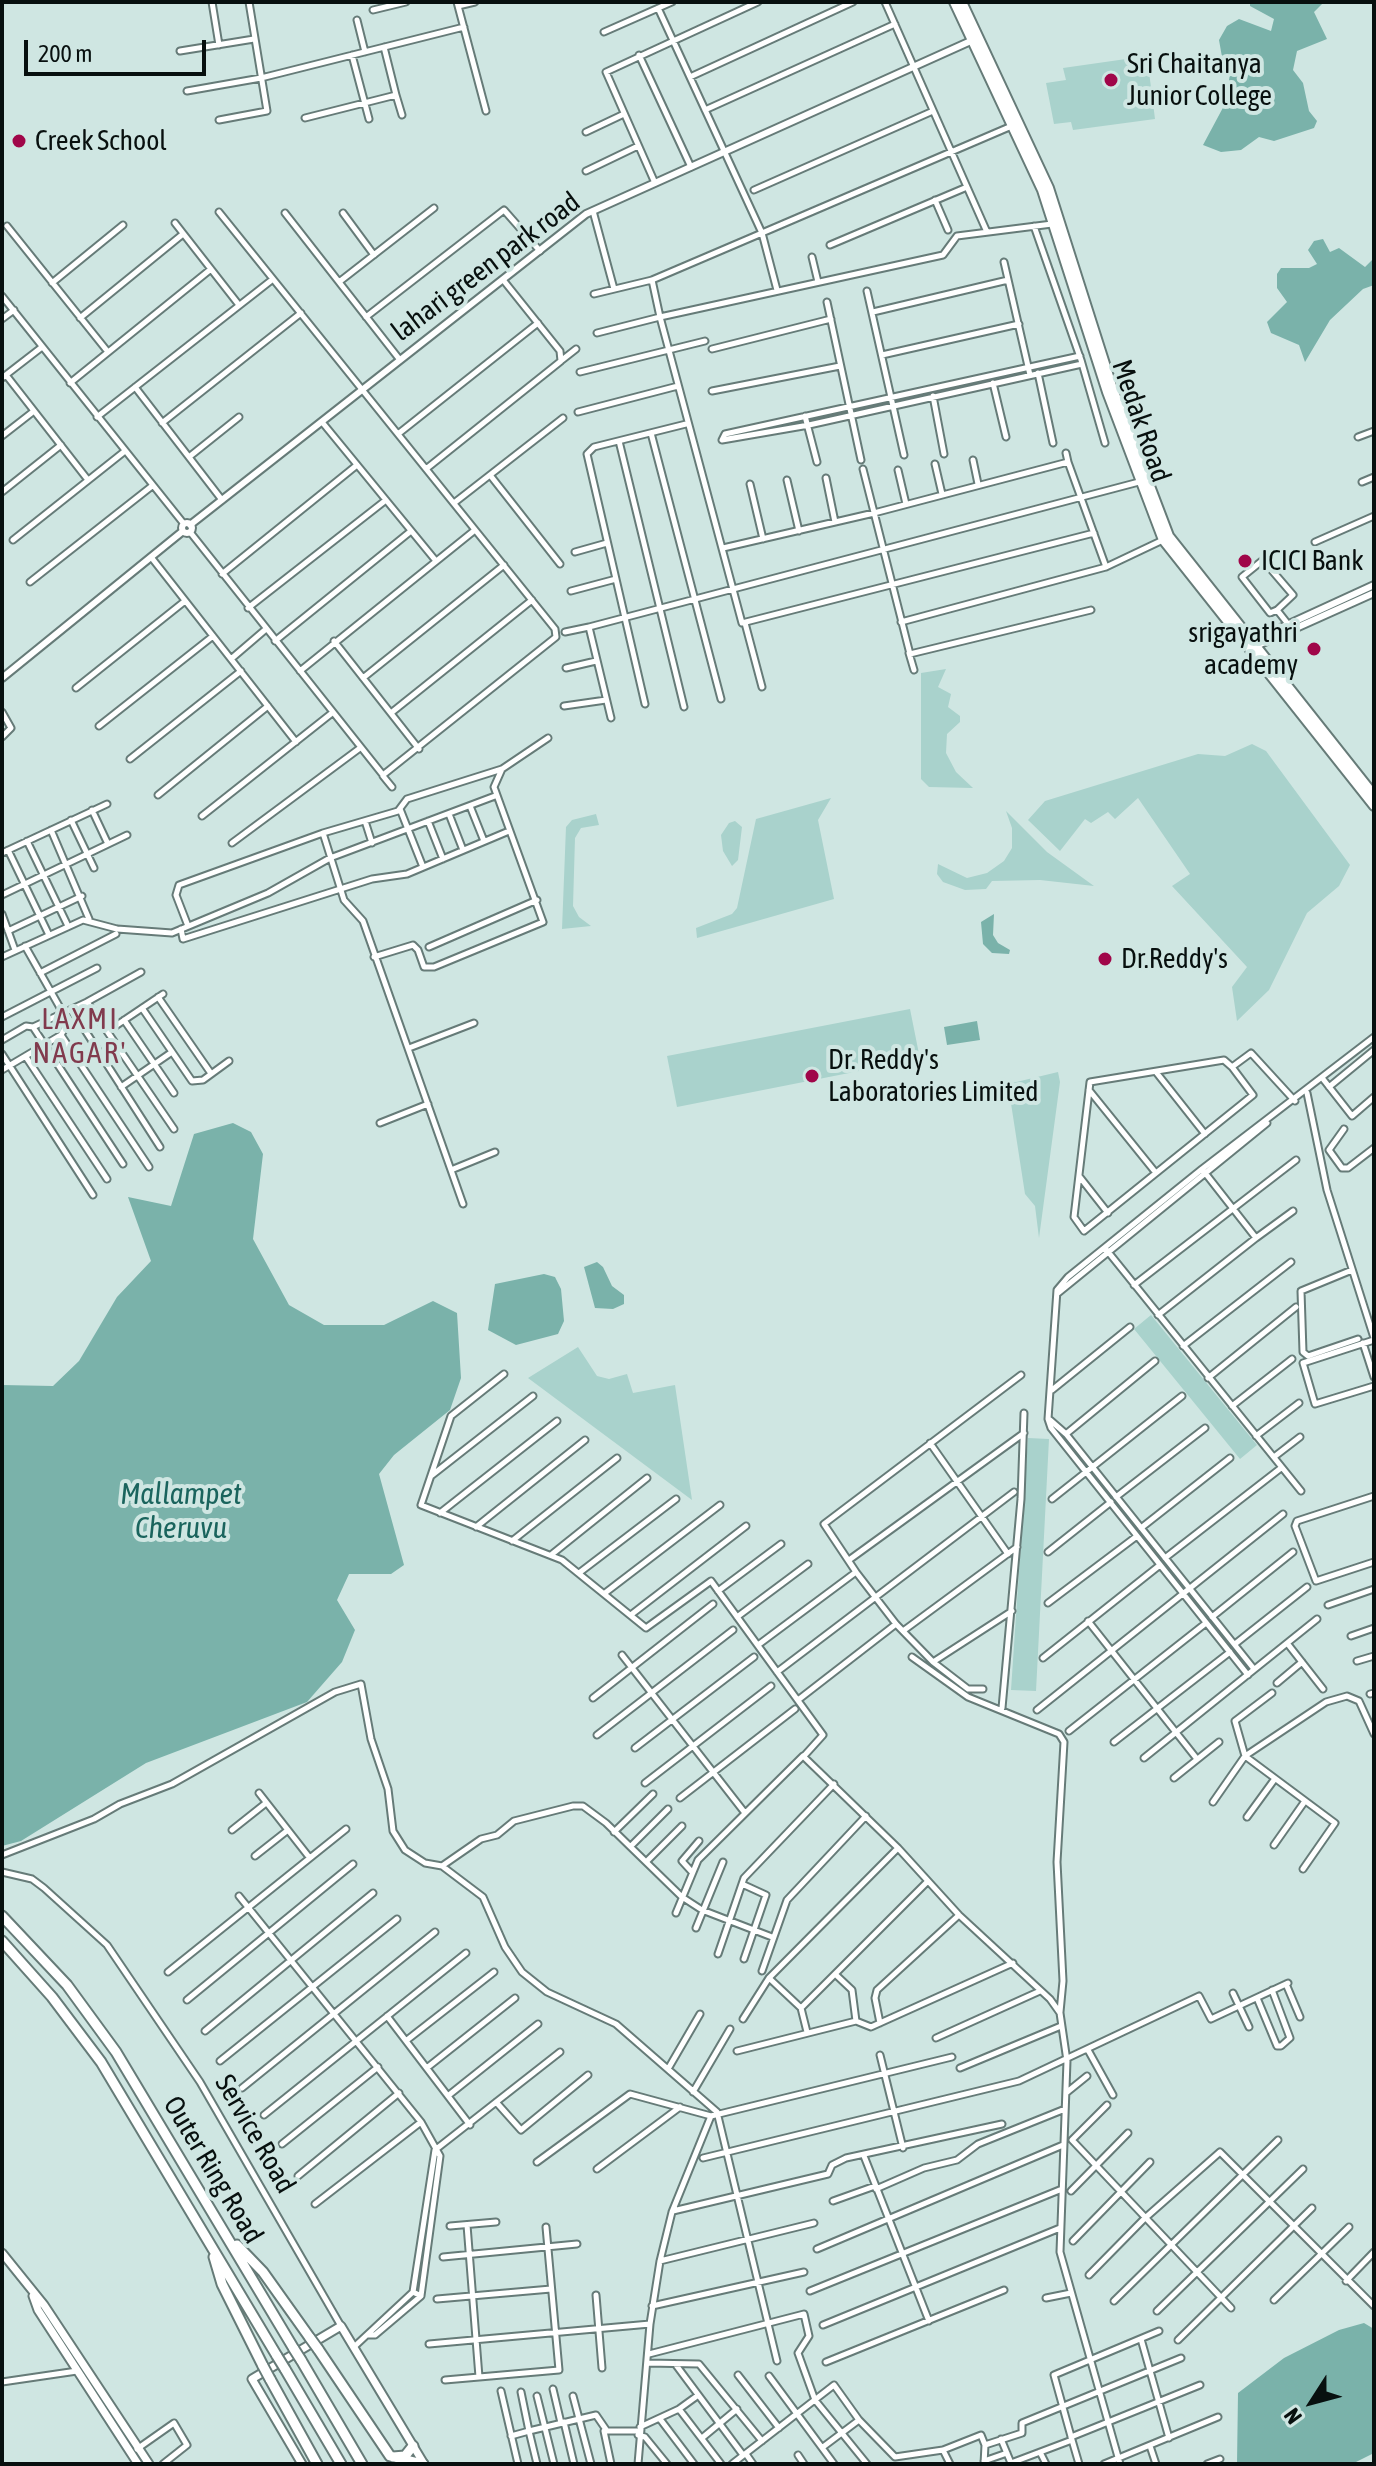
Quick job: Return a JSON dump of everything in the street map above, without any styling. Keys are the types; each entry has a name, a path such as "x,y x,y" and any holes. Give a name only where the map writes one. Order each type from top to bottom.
{"highway":[{"name":"Outer Ring Road","path":"2,1916 49,1964 100,2029 362,2464"},
{"name":"Outer Ring Road","path":"2,1941 44,1986 93,2051 341,2464"},
{"path":"226,2234 263,2272 390,2456 424,2464"},
{"path":"211,2244 222,2284 317,2464"},
{"path":"390,2456 405,2456 413,2446"}],"main road":[{"name":"Medak Road","path":"954,2 1014,125 1053,224 1139,482 1166,538 1374,806"},
{"name":"Medak Road","path":"962,2 1049,188 1113,389 1166,538 1374,795"},
{"path":"2,2253 32,2294 44,2305 149,2464"},
{"path":"32,2294 38,2310 138,2464"},
{"name":"Service Road","path":"341,2326 424,2464"},
{"path":"302,2464 252,2379 341,2326"}],"street":[{"path":"212,2 219,45"},
{"path":"219,120 267,111 249,2"},
{"path":"373,10 406,2"},
{"path":"475,2 458,4 486,111"},
{"path":"604,32 672,2"},
{"path":"655,183 606,72 758,2"},
{"path":"690,77 853,2"},
{"path":"885,2 987,232"},
{"path":"658,8 762,233 777,290"},
{"path":"357,20 365,52"},
{"path":"705,110 895,24"},
{"path":"187,91 261,78 464,27"},
{"path":"180,51 254,39"},
{"name":"lahari green park road","path":"2,678 187,528 593,211 973,40"},
{"path":"384,47 402,115"},
{"path":"352,55 369,119"},
{"path":"639,55 691,167"},
{"path":"305,118 396,95"},
{"path":"754,190 933,111"},
{"path":"586,132 624,114"},
{"path":"594,294 652,280 1014,125"},
{"path":"586,171 638,146"},
{"path":"830,245 967,187"},
{"path":"935,200 948,230"},
{"path":"339,282 434,208"},
{"path":"366,317 504,210 540,251"},
{"path":"593,211 614,289"},
{"path":"219,212 555,629 556,637 383,775"},
{"path":"285,213 400,360"},
{"path":"343,213 374,255"},
{"path":"175,223 239,305"},
{"path":"597,333 943,255 957,236 1053,224"},
{"path":"52,283 123,225"},
{"path":"7,226 108,352"},
{"path":"1034,226 1081,360 1105,443"},
{"path":"80,318 183,234"},
{"path":"812,257 818,282"},
{"path":"1004,262 1030,375"},
{"path":"70,383 211,269"},
{"path":"97,417 273,279"},
{"path":"652,280 686,424 723,548 740,621 745,623 892,588 1094,533"},
{"path":"873,312 1008,280"},
{"path":"504,281 560,351 561,361"},
{"path":"867,291 904,455"},
{"path":"2,296 392,787"},
{"path":"827,302 861,460"},
{"path":"2,319 14,310"},
{"path":"162,423 301,313"},
{"path":"712,349 831,319"},
{"path":"398,434 538,323"},
{"path":"882,355 1019,324"},
{"path":"580,372 705,341"},
{"path":"42,347 4,377 88,480"},
{"path":"426,469 576,349"},
{"path":"1081,360 1028,367 805,416 725,434 722,440 809,425 994,384 1038,373 1095,356"},
{"path":"712,391 840,366"},
{"path":"1037,366 1053,443"},
{"path":"992,376 1006,437"},
{"path":"578,412 678,386"},
{"path":"135,387 223,501"},
{"path":"932,389 944,454"},
{"path":"2,436 34,411"},
{"path":"805,416 817,462"},
{"path":"189,457 239,417"},
{"path":"454,503 563,418"},
{"path":"322,422 436,561"},
{"path":"645,704 587,454 594,447 686,424"},
{"path":"1358,437 1374,431"},
{"path":"651,433 721,699"},
{"path":"619,441 684,707"},
{"path":"2,492 61,445"},
{"path":"13,540 125,451"},
{"path":"1066,453 1106,567"},
{"path":"973,460 978,484"},
{"path":"723,548 874,513 1068,462"},
{"path":"935,464 942,494"},
{"path":"222,574 357,465"},
{"path":"863,469 914,670"},
{"path":"898,470 906,504"},
{"path":"490,475 560,564"},
{"path":"1362,482 1374,477"},
{"path":"826,478 835,522"},
{"path":"787,480 799,531"},
{"path":"565,632 1139,482"},
{"path":"750,484 763,539"},
{"path":"30,582 152,486"},
{"path":"248,608 386,500"},
{"path":"1315,542 1374,516"},
{"path":"300,671 475,530"},
{"path":"275,641 411,531"},
{"path":"901,622 1106,567 1166,538"},
{"path":"575,552 607,543"},
{"path":"151,557 296,742"},
{"path":"1263,560 1293,595 1277,610 1270,613 1242,577 1263,560"},
{"path":"363,678 504,565"},
{"path":"571,591 616,579"},
{"path":"1254,644 1288,624 1374,585"},
{"path":"1254,644 1374,593"},
{"path":"391,713 532,600"},
{"path":"76,688 185,601"},
{"path":"909,652 915,656 1091,610"},
{"path":"1277,610 1288,624"},
{"path":"745,623 762,687"},
{"path":"589,627 611,718"},
{"path":"231,659 266,629"},
{"path":"99,726 213,636"},
{"path":"334,641 419,749"},
{"path":"566,668 596,661"},
{"path":"130,759 241,671"},
{"path":"564,706 606,700"},
{"path":"158,795 268,706"},
{"path":"2,712 11,728 2,737"},
{"path":"202,816 332,713"},
{"path":"188,926 176,895 179,885 400,809 407,799 502,769 548,738"},
{"path":"232,843 360,748"},
{"path":"374,957 413,945 424,967 434,967 541,924 543,917 537,900 495,796 495,783 502,769"},
{"path":"2,957 89,919 117,929 156,934 181,929 260,897 330,858 495,796"},
{"path":"49,935 5,851 107,804"},
{"path":"470,806 484,841"},
{"path":"400,809 423,867"},
{"path":"92,810 108,844"},
{"path":"449,814 463,850"},
{"path":"71,820 94,868"},
{"path":"365,820 372,843"},
{"path":"428,821 443,859"},
{"path":"51,830 82,896 89,919"},
{"path":"181,929 183,939 423,867 509,831"},
{"path":"323,833 347,904 360,916 463,1204"},
{"path":"2,895 127,835"},
{"path":"27,841 68,926"},
{"path":"8,931 82,896"},
{"path":"429,947 537,900"},
{"path":"2,914 15,950"},
{"path":"40,973 116,934"},
{"path":"2,1070 61,1035 66,1026 63,1013 25,946"},
{"path":"2,1017 97,968"},
{"path":"2,1040 26,1026 33,1027 72,1010 141,972"},
{"path":"108,1031 160,995 210,1072"},
{"path":"87,1002 174,1129"},
{"path":"142,1008 192,1081 203,1080 229,1061"},
{"path":"72,1010 160,1147"},
{"path":"124,1020 174,1093"},
{"path":"409,1048 474,1023"},
{"path":"33,1027 123,1164"},
{"path":"61,1035 149,1167"},
{"path":"1254,1669 1141,1528 1086,1472 1048,1419 1057,1293 1202,1169 1373,1039"},
{"path":"1329,1087 1374,1050"},
{"path":"121,1087 172,1052"},
{"path":"1232,1067 1251,1053 1295,1101"},
{"path":"2,1054 93,1195"},
{"path":"26,1057 107,1179"},
{"path":"1224,1060 1232,1067 1253,1095 1084,1231 1074,1217 1091,1082 1224,1060"},
{"path":"1155,1071 1205,1134"},
{"path":"1323,1079 1352,1116 1374,1097"},
{"path":"1089,1090 1156,1173"},
{"path":"1307,1092 1324,1178 1374,1339 1308,1356 1303,1352 1303,1288 1352,1270"},
{"path":"380,1123 428,1104"},
{"path":"1106,1250 1206,1175 1262,1130 1267,1122"},
{"path":"1344,1129 1329,1150 1342,1168 1348,1168 1374,1148"},
{"path":"451,1170 495,1152"},
{"path":"1134,1285 1296,1160"},
{"path":"1202,1169 1256,1238"},
{"path":"1079,1176 1108,1213"},
{"path":"1158,1315 1293,1211"},
{"path":"1106,1250 1301,1491"},
{"path":"1183,1346 1291,1262"},
{"path":"1208,1378 1296,1307"},
{"path":"1051,1390 1130,1327"},
{"path":"1360,1341 1374,1377"},
{"path":"1360,1341 1304,1361 1303,1367 1315,1404 1374,1386"},
{"path":"1232,1406 1292,1359"},
{"path":"1066,1434 1155,1361"},
{"path":"504,1374 451,1416 421,1505 550,1556 579,1573 646,1628 711,1581 823,1735 707,1849 692,1872 676,1913"},
{"path":"983,1689 968,1689 933,1662 896,1624 824,1524 1021,1375"},
{"path":"431,1477 533,1396"},
{"path":"1052,1499 1182,1396"},
{"path":"1256,1436 1299,1403"},
{"path":"1002,1708 1017,1547 1024,1413"},
{"path":"1048,1419 1066,1434 1092,1467 1137,1536 1248,1675"},
{"path":"440,1513 557,1421"},
{"path":"1048,1552 1205,1428"},
{"path":"849,1560 1024,1433"},
{"path":"1274,1457 1300,1437"},
{"path":"476,1528 585,1440"},
{"path":"930,1443 1008,1554"},
{"path":"511,1541 617,1458"},
{"path":"1141,1528 1230,1458"},
{"path":"1165,1558 1281,1468"},
{"path":"550,1556 647,1478"},
{"path":"777,1672 1014,1492"},
{"path":"1374,1496 1297,1521 1295,1526 1316,1581 1374,1562"},
{"path":"579,1573 676,1499"},
{"path":"605,1593 720,1505"},
{"path":"1037,1710 1283,1514"},
{"path":"632,1614 746,1526"},
{"path":"1048,1603 1137,1536"},
{"path":"718,1591 781,1544"},
{"path":"903,1631 1017,1547"},
{"path":"1212,1617 1293,1552"},
{"path":"737,1617 808,1564"},
{"path":"1043,1658 1160,1565"},
{"path":"758,1645 856,1572"},
{"path":"1235,1644 1307,1587"},
{"path":"1328,1605 1374,1589"},
{"path":"593,1698 713,1604"},
{"path":"933,1662 1012,1611"},
{"path":"1144,1758 1317,1619"},
{"path":"1088,1621 1197,1759"},
{"path":"1069,1731 1206,1623"},
{"path":"798,1700 896,1624"},
{"path":"1351,1636 1374,1628"},
{"path":"597,1735 733,1630"},
{"path":"1287,1643 1323,1689"},
{"path":"1114,1742 1230,1652"},
{"path":"622,1655 745,1813"},
{"path":"1357,1661 1374,1656"},
{"path":"635,1748 754,1657"},
{"path":"912,1657 968,1697 1002,1708 1059,1734 1065,1746 1057,1862 1063,1981 1060,2013 1067,2061 1060,2252 1120,2461"},
{"path":"1277,1683 1302,1662"},
{"path":"2,1855 172,1784 335,1692 361,1684 371,1739 388,1789 393,1831 405,1850 425,1863 442,1866 483,1897 505,1947 522,1972 547,1992 616,2024 714,2114 727,2151 777,2361"},
{"path":"645,1783 771,1686"},
{"path":"1272,1693 1235,1721 1245,1756 1335,1823 1303,1869"},
{"path":"1213,1802 1245,1756 1326,1702 1354,1697 1374,1734"},
{"path":"680,1798 795,1709"},
{"path":"1174,1778 1219,1742"},
{"path":"803,1756 1060,2013"},
{"path":"1247,1817 1274,1780"},
{"path":"718,1954 741,1884 834,1784"},
{"path":"259,1793 309,1857"},
{"path":"614,1832 653,1794"},
{"path":"1274,1845 1305,1801"},
{"path":"232,1830 266,1803"},
{"path":"442,1866 481,1839 497,1835 514,1821 583,1806 631,1846 682,1897 702,1910 772,1937"},
{"path":"631,1846 668,1809"},
{"path":"762,1971 772,1937 790,1896 866,1816"},
{"path":"647,1861 682,1826"},
{"path":"168,1972 346,1829"},
{"path":"255,1856 288,1830"},
{"path":"692,1872 682,1861 699,1841"},
{"path":"743,2019 769,1978 898,1848"},
{"path":"696,1928 723,1862"},
{"path":"187,2000 353,1864"},
{"name":"Service Road","path":"2,1872 32,1879 91,1926 107,1945 200,2082 341,2326"},
{"path":"801,2008 928,1881"},
{"path":"741,1884 765,1893 744,1959"},
{"path":"205,2031 373,1893"},
{"path":"239,1896 399,2093 421,2122 440,2156 421,2296 375,2335 369,2335 355,2346"},
{"path":"880,2023 875,1998 877,1990 959,1915"},
{"path":"220,2061 397,1919"},
{"path":"242,2088 435,1932"},
{"path":"264,2115 466,1953"},
{"path":"737,2051 856,2021 871,2027 1013,1963"},
{"path":"407,2040 494,1972"},
{"path":"835,1974 852,1990 856,2021"},
{"path":"769,1978 801,2008 807,2032"},
{"path":"703,2158 1019,2081 1067,2061 1172,2006 1199,1996 1211,2019 1287,1984 1300,2017"},
{"path":"1257,1998 1277,2046 1281,2046 1290,2038 1272,1990"},
{"path":"936,2038 1040,1991"},
{"path":"1233,1993 1249,2027"},
{"path":"428,2067 515,1998"},
{"path":"668,2069 700,2014"},
{"path":"387,2016 470,2125"},
{"path":"449,2095 538,2024"},
{"path":"960,2068 1061,2026"},
{"path":"693,2092 730,2029"},
{"path":"1088,2050 1113,2095"},
{"path":"369,2335 370,2329 413,2292 435,2150 560,2052"},
{"path":"880,2055 903,2148"},
{"path":"537,2162 630,2094 714,2114 952,2057"},
{"path":"282,2144 378,2067"},
{"path":"496,2102 521,2130 588,2075"},
{"path":"1066,2093 1087,2076"},
{"path":"298,2176 399,2093"},
{"path":"1107,2105 1073,2136 1096,2167 1231,2308"},
{"path":"597,2169 681,2107"},
{"path":"833,2201 924,2168 957,2160 978,2144 1065,2109"},
{"path":"638,2464 650,2324 660,2261 672,2212 714,2114"},
{"path":"315,2204 421,2122"},
{"path":"672,2212 828,2174 832,2165 846,2158 1002,2124"},
{"path":"1071,2191 1128,2133"},
{"path":"1114,2301 1278,2140"},
{"path":"817,2249 1063,2145"},
{"path":"1089,2275 1144,2219 1217,2153 1222,2152 1292,2227 1373,2304"},
{"path":"864,2156 929,2321"},
{"path":"1073,2241 1150,2162"},
{"path":"1157,2311 1303,2169"},
{"path":"810,2291 1062,2189"},
{"path":"427,2200 435,2201"},
{"path":"1178,2340 1312,2208"},
{"path":"450,2226 496,2222"},
{"path":"660,2261 814,2223"},
{"path":"467,2225 479,2377"},
{"path":"445,2380 559,2370 546,2227"},
{"path":"1274,2300 1349,2227"},
{"path":"823,2325 1060,2228"},
{"path":"443,2257 577,2244"},
{"path":"1346,2281 1374,2252"},
{"path":"652,2306 804,2272"},
{"path":"437,2299 551,2289"},
{"path":"826,2362 1004,2290"},
{"path":"413,2292 421,2296"},
{"path":"1046,2298 1071,2293"},
{"path":"596,2295 602,2368"},
{"path":"649,2354 804,2314 809,2336 798,2353 815,2400 867,2464"},
{"path":"429,2344 650,2324"},
{"path":"1079,2464 1054,2375 1159,2331"},
{"path":"1141,2339 1169,2438"},
{"path":"985,2445 1022,2433 1022,2423 1181,2358"},
{"path":"648,2363 699,2364 762,2441"},
{"path":"676,2365 697,2396 753,2464"},
{"path":"2,2382 78,2371"},
{"path":"738,2375 779,2428"},
{"path":"769,2376 834,2464"},
{"path":"732,2464 834,2385 859,2420 895,2460 943,2450 981,2435 985,2445 984,2462 1007,2453"},
{"path":"1001,2439 1011,2464 1200,2385"},
{"path":"553,2389 574,2464"},
{"path":"501,2391 518,2464"},
{"path":"521,2392 537,2464"},
{"path":"537,2396 554,2464"},
{"path":"573,2396 591,2464"},
{"path":"511,2436 596,2415 607,2431 639,2431 697,2396"},
{"path":"679,2409 721,2464"},
{"path":"702,2438 737,2409"},
{"path":"1104,2464 1120,2461 1218,2417"},
{"path":"660,2419 694,2464"},
{"path":"823,2447 859,2420"},
{"path":"137,2449 174,2423 187,2445 163,2464"},
{"path":"603,2426 611,2464"},
{"path":"639,2431 667,2464"},
{"path":"1150,2446 1156,2464"},
{"path":"943,2450 950,2464"},
{"path":"1040,2452 1046,2464"},
{"path":"798,2455 804,2464"},
{"path":"1207,2464 1220,2459"}],"shaded area":[{"path":"1147,56 1155,119 1073,130 1071,122 1054,124 1046,83 1066,80 1063,68"},
{"path":"946,669 938,687 951,694 948,707 960,716 960,722 947,734 946,753 956,772 973,788 929,787 921,779 921,673"},
{"path":"1252,744 1266,751 1350,865 1339,886 1307,913 1269,990 1237,1021 1232,987 1247,967 1172,886 1190,874 1138,798 1115,819 1108,812 1091,823 1085,819 1060,851 1028,820 1045,801 1198,754 1225,756"},
{"path":"831,798 818,820 834,899 697,938 696,928 732,914 737,908 756,819"},
{"path":"1006,811 1047,852 1094,886 1040,880 992,881 986,889 965,890 943,882 937,874 938,864 967,878 987,873 1004,861 1012,848 1012,828"},
{"path":"596,814 599,825 581,828 575,838 573,906 579,917 591,926 562,929 566,827 572,820"},
{"path":"735,821 742,827 738,860 732,866 723,851 721,835 729,823"},
{"path":"910,1009 920,1059 677,1107 667,1056"},
{"path":"1058,1072 1060,1082 1039,1238 1035,1206 1025,1194 1008,1084"},
{"path":"1151,1315 1257,1445 1240,1459 1134,1329"},
{"path":"578,1347 597,1376 609,1379 627,1374 633,1393 675,1385 692,1500 528,1378"},
{"path":"1028,1438 1049,1439 1036,1691 1011,1690"}],"water":[{"path":"1250,2 1324,2 1314,12 1327,39 1297,51 1293,70 1303,83 1309,111 1317,121 1314,128 1274,141 1259,137 1241,150 1221,152 1203,145 1226,102 1231,66 1222,57 1219,40 1227,26 1239,19 1271,31 1274,19 1250,6"},
{"path":"1323,239 1330,252 1339,248 1365,267 1374,258 1374,285 1363,289 1330,320 1305,362 1299,345 1271,333 1267,322 1287,302 1277,288 1277,274 1281,268 1309,268 1317,264 1308,250 1314,241"},
{"path":"994,914 993,935 998,943 1010,950 1009,954 992,953 983,944 981,922"},
{"path":"977,1021 980,1040 947,1045 944,1027"},
{"name":"Mallampet Cheruvu","path":"233,1123 251,1132 263,1154 253,1239 289,1305 324,1325 384,1325 433,1301 457,1313 461,1378 450,1410 394,1455 379,1474 404,1565 391,1574 349,1574 337,1600 355,1630 342,1662 307,1702 146,1763 21,1841 2,1846 2,1385 53,1386 79,1361 117,1297 151,1261 128,1197 171,1206 194,1134"},
{"path":"597,1262 603,1267 612,1286 624,1295 624,1304 613,1309 595,1308 584,1267"},
{"path":"544,1274 555,1277 561,1289 564,1321 558,1334 516,1345 488,1330 495,1284"},
{"path":"1364,2323 1374,2329 1374,2453 1352,2464 1237,2464 1238,2393 1284,2358 1339,2330"}],"place":[{"name":"Sri Chaitanya Junior College","path":"1111,80"},
{"name":"Creek School","path":"19,141"},
{"name":"ICICI Bank","path":"1245,561"},
{"name":"srigayathri academy","path":"1314,649"},
{"name":"Dr.Reddy's","path":"1105,959"},
{"name":"Dr. Reddy's Laboratories Limited","path":"812,1076"}],"district":[{"name":"LAXMI NAGAR'","path":"80,1037"}]}
